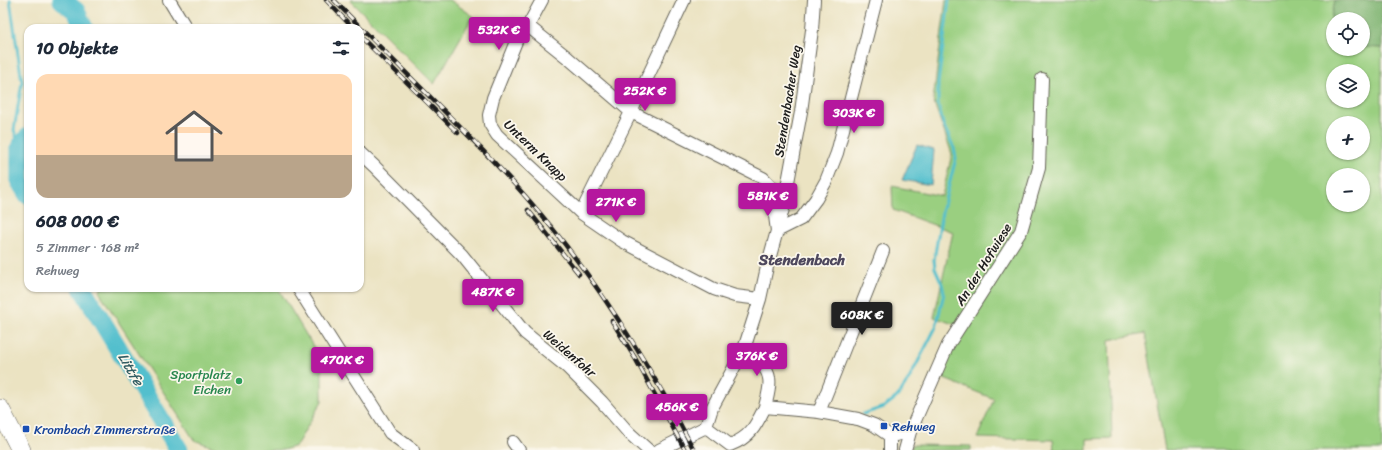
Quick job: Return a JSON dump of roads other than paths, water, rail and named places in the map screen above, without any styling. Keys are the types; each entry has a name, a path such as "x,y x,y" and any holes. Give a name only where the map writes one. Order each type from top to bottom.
{"main road":[{"path":"0,409 21,450"}],"street":[{"path":"169,0 184,24"},
{"path":"542,0 528,26 632,112 763,178 771,186 777,232 801,219 816,199 826,181 837,153 876,0"},
{"path":"581,213 632,112 684,0"},
{"name":"Stendenbacher Weg","path":"706,427 712,408 744,350 760,299 783,209 801,112 814,4"},
{"name":"Unterm Knapp","path":"528,26 517,39 493,98 489,115 490,124 497,135 581,213 622,241 714,289 735,296 760,299"},
{"name":"An der Hofwiese","path":"905,450 910,432 948,345 1022,232 1039,168 1042,79"},
{"name":"Weidenfohr","path":"364,157 462,255 525,333 567,367 602,402 628,432 648,450"},
{"path":"819,412 883,252"},
{"path":"301,292 390,433 412,450"},
{"path":"659,450 706,427 730,445 741,441 755,428 765,406 770,379 767,371 757,360 744,350"},
{"path":"765,406 819,412 858,419 874,425 890,436 910,432"},
{"path":"890,436 890,450"}],"water":[{"path":"917,145 934,150 931,185 902,180"}],"waterway":[{"name":"Littfe","path":"10,0 22,82 14,130 20,147"},
{"name":"Littfe","path":"62,0 76,11 82,24"},
{"path":"863,414 884,407 897,397 908,381 936,327 944,293 935,268 934,260 942,212 956,158 954,148 943,124 938,104 938,83 949,0"},
{"name":"Littfe","path":"24,142 20,147 20,182 24,188"},
{"name":"Littfe","path":"84,292 179,450"}],"railway":[{"path":"326,0 349,24"},
{"path":"334,0 357,24"},
{"path":"364,31 503,171 551,226 618,318 638,350 694,450"},
{"path":"364,40 458,133"},
{"path":"528,210 579,274"},
{"path":"612,321 635,358 685,450"}],"place":[{"name":"Sportplatz Eichen","path":"239,381"},
{"name":"Rehweg","path":"884,426"},
{"name":"Krombach Zimmerstraße","path":"26,429"}],"district":[{"name":"Stendenbach","path":"802,260"}]}
